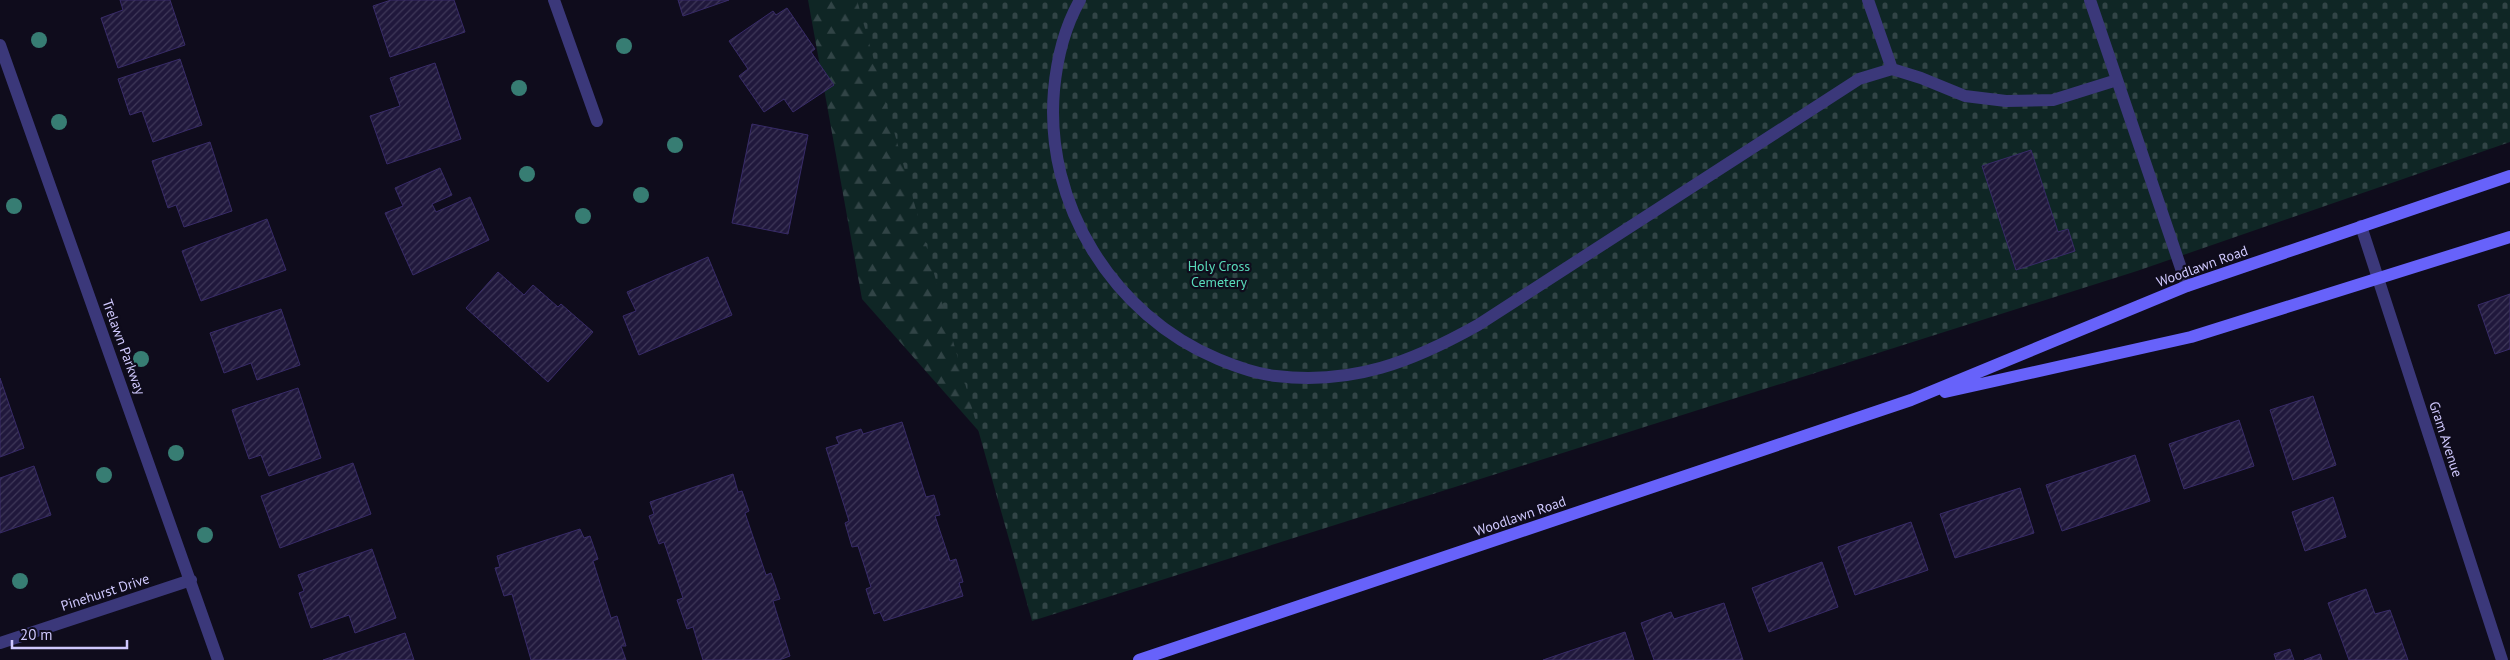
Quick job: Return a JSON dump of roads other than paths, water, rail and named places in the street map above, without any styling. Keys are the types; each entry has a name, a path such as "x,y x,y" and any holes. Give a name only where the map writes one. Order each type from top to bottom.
{"main road":[{"name":"Woodlawn Road","path":"1139,660 1911,400 2187,286 2510,176"},
{"name":"Woodlawn Road","path":"1911,400 2191,337 2379,280 2510,237"}],"street":[{"path":"554,0 597,121"},
{"path":"1868,0 1892,69"},
{"path":"2090,0 2187,286"},
{"path":"1075,3 1064,33 1059,54 1054,83 1053,121 1056,152 1064,189 1092,251 1120,288 1135,304 1171,334 1190,346 1232,364 1276,376 1320,378 1366,373 1399,364 1438,348 1478,326 1832,94 1859,79 1892,69 1922,78 1965,96 2006,101 2053,100 2117,80"},
{"name":"Trelawn Parkway","path":"0,44 218,660"},
{"name":"Gram Avenue","path":"2361,226 2502,660"},
{"name":"Pinehurst Drive","path":"0,643 191,580"}],"park label":[{"name":"Holy Cross Cemetery","path":"1219,274"}]}
